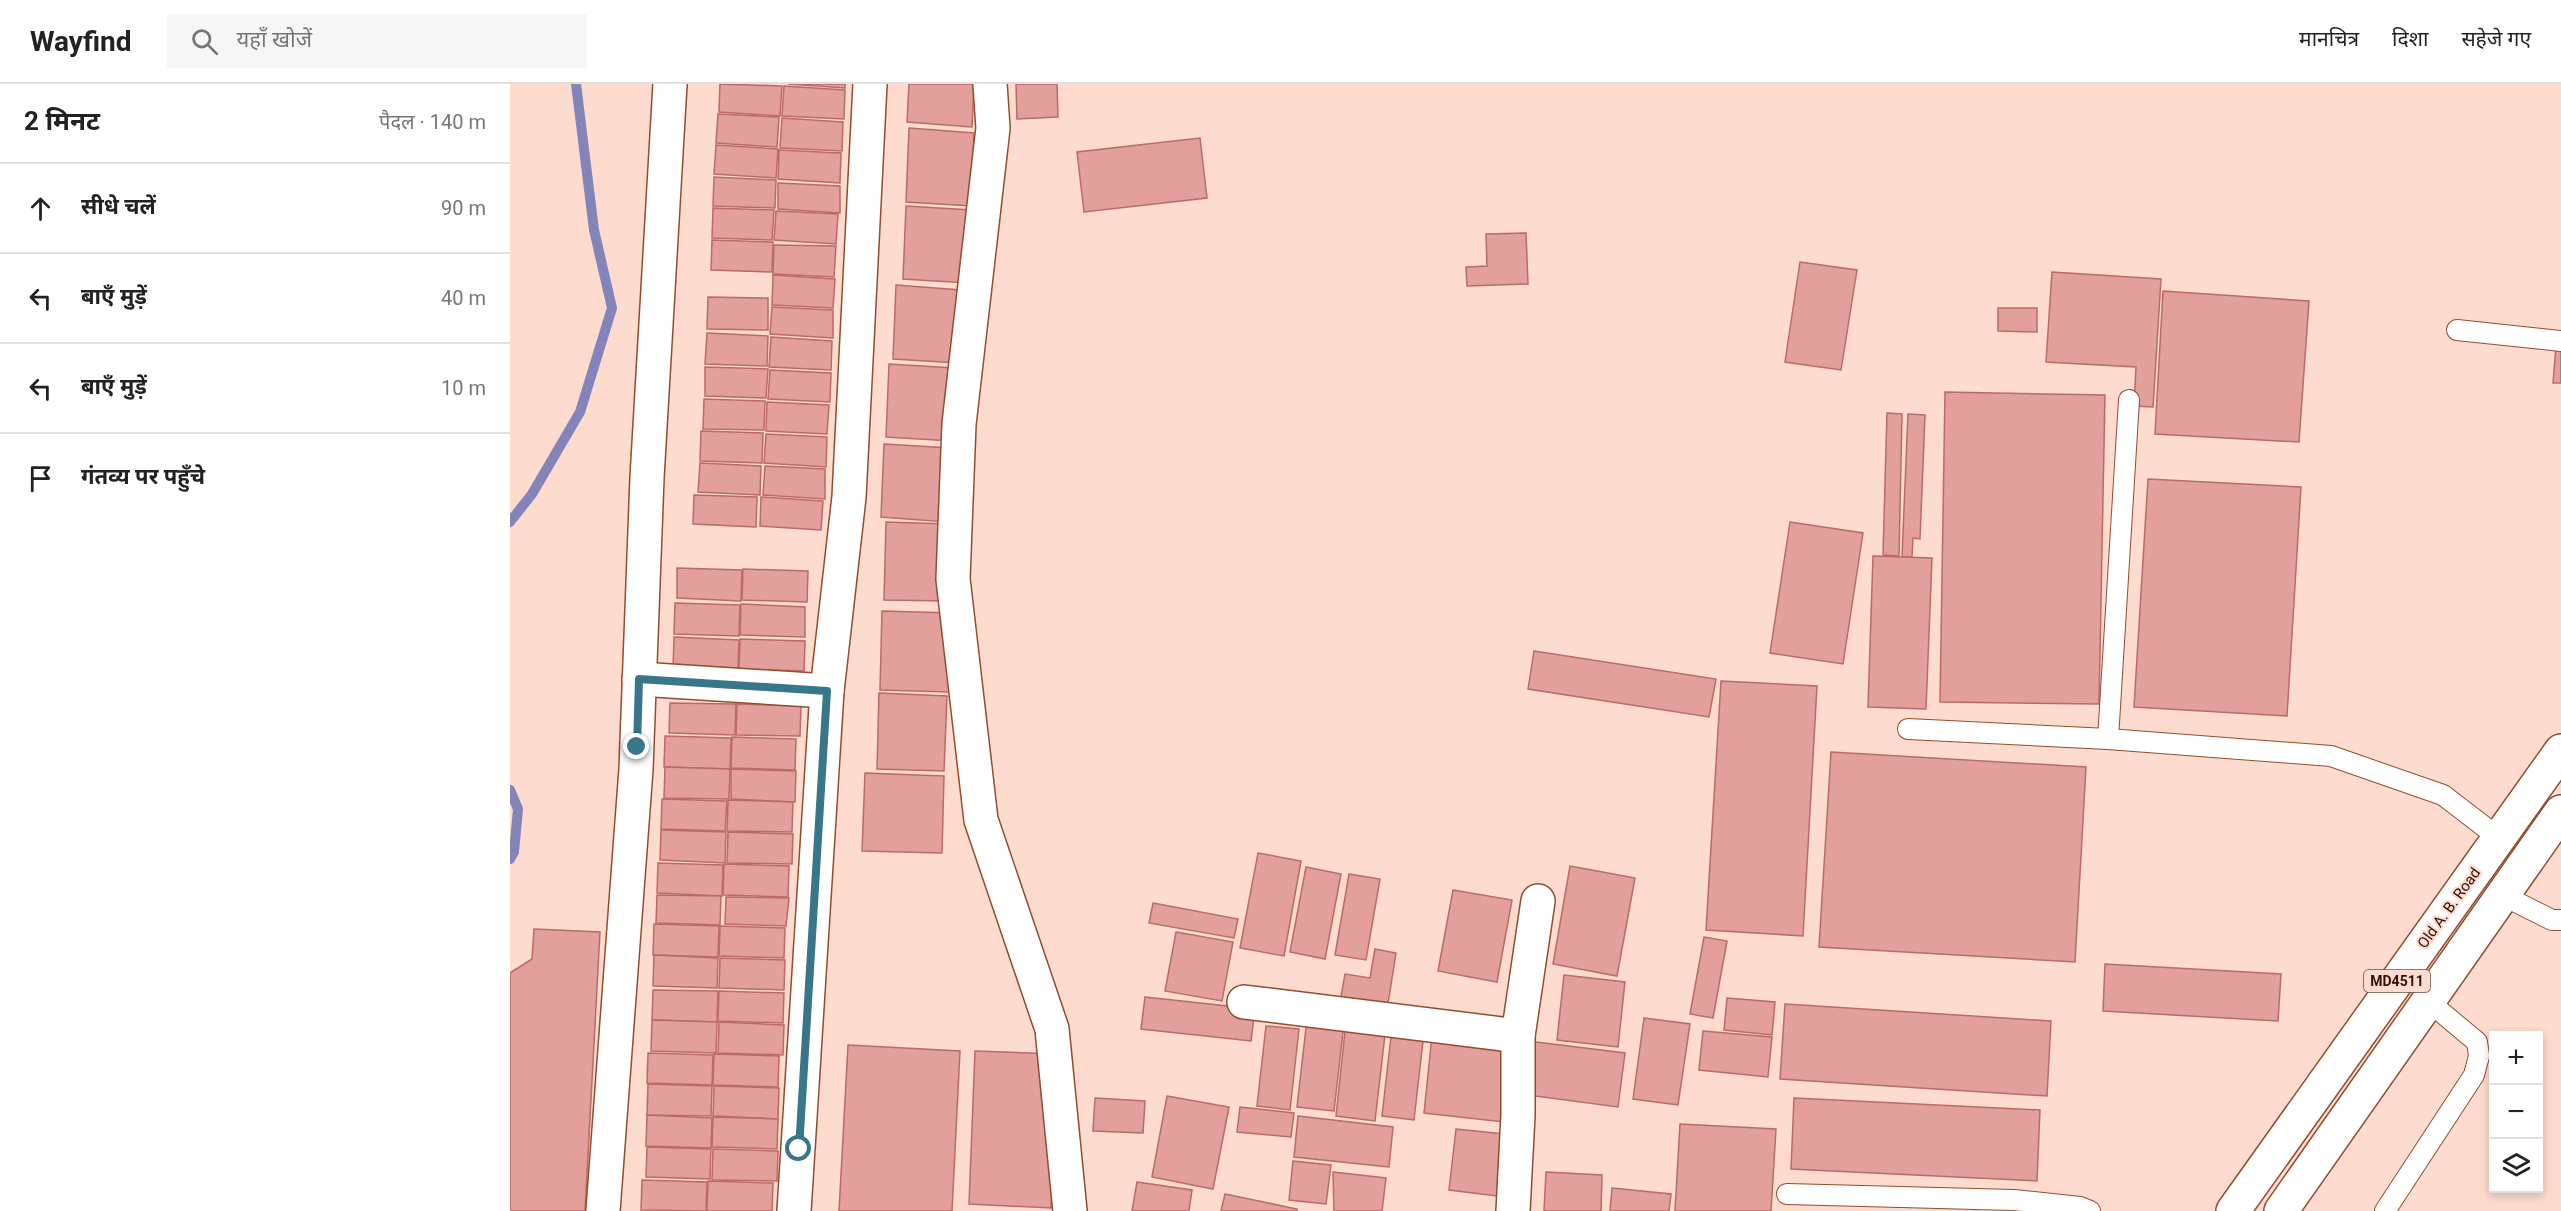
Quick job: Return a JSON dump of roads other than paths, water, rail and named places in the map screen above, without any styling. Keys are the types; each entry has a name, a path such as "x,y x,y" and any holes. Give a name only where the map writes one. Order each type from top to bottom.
{"street":[{"path":"603,1211 636,769 646,478 670,84"},
{"path":"794,1211 827,691 849,497 870,84"},
{"path":"990,84 993,128 959,424 953,579 981,820 1052,1029 1070,1211"},
{"path":"639,679 827,691"},
{"name":"Old A. B. Road","path":"2233,1211 2561,751"},
{"name":"MD4511","path":"2281,1211 2561,812"},
{"path":"1513,1211 1518,1115 1518,1036 1538,901"},
{"path":"1244,1002 1518,1036"}],"lane":[{"path":"2457,330 2561,340"},
{"path":"2108,739 2129,400"},
{"path":"1908,729 2108,739 2331,756 2443,795 2499,838"},
{"path":"2502,895 2552,920 2561,920"},
{"path":"2385,1211 2474,1075 2479,1056 2477,1042 2428,1000"},
{"path":"1787,1194 2014,1200 2080,1207 2090,1211"}],"waterway":[{"path":"510,522 532,494 580,412 612,308 594,230 576,84"},
{"path":"510,790 518,809 514,852 510,859"}]}
